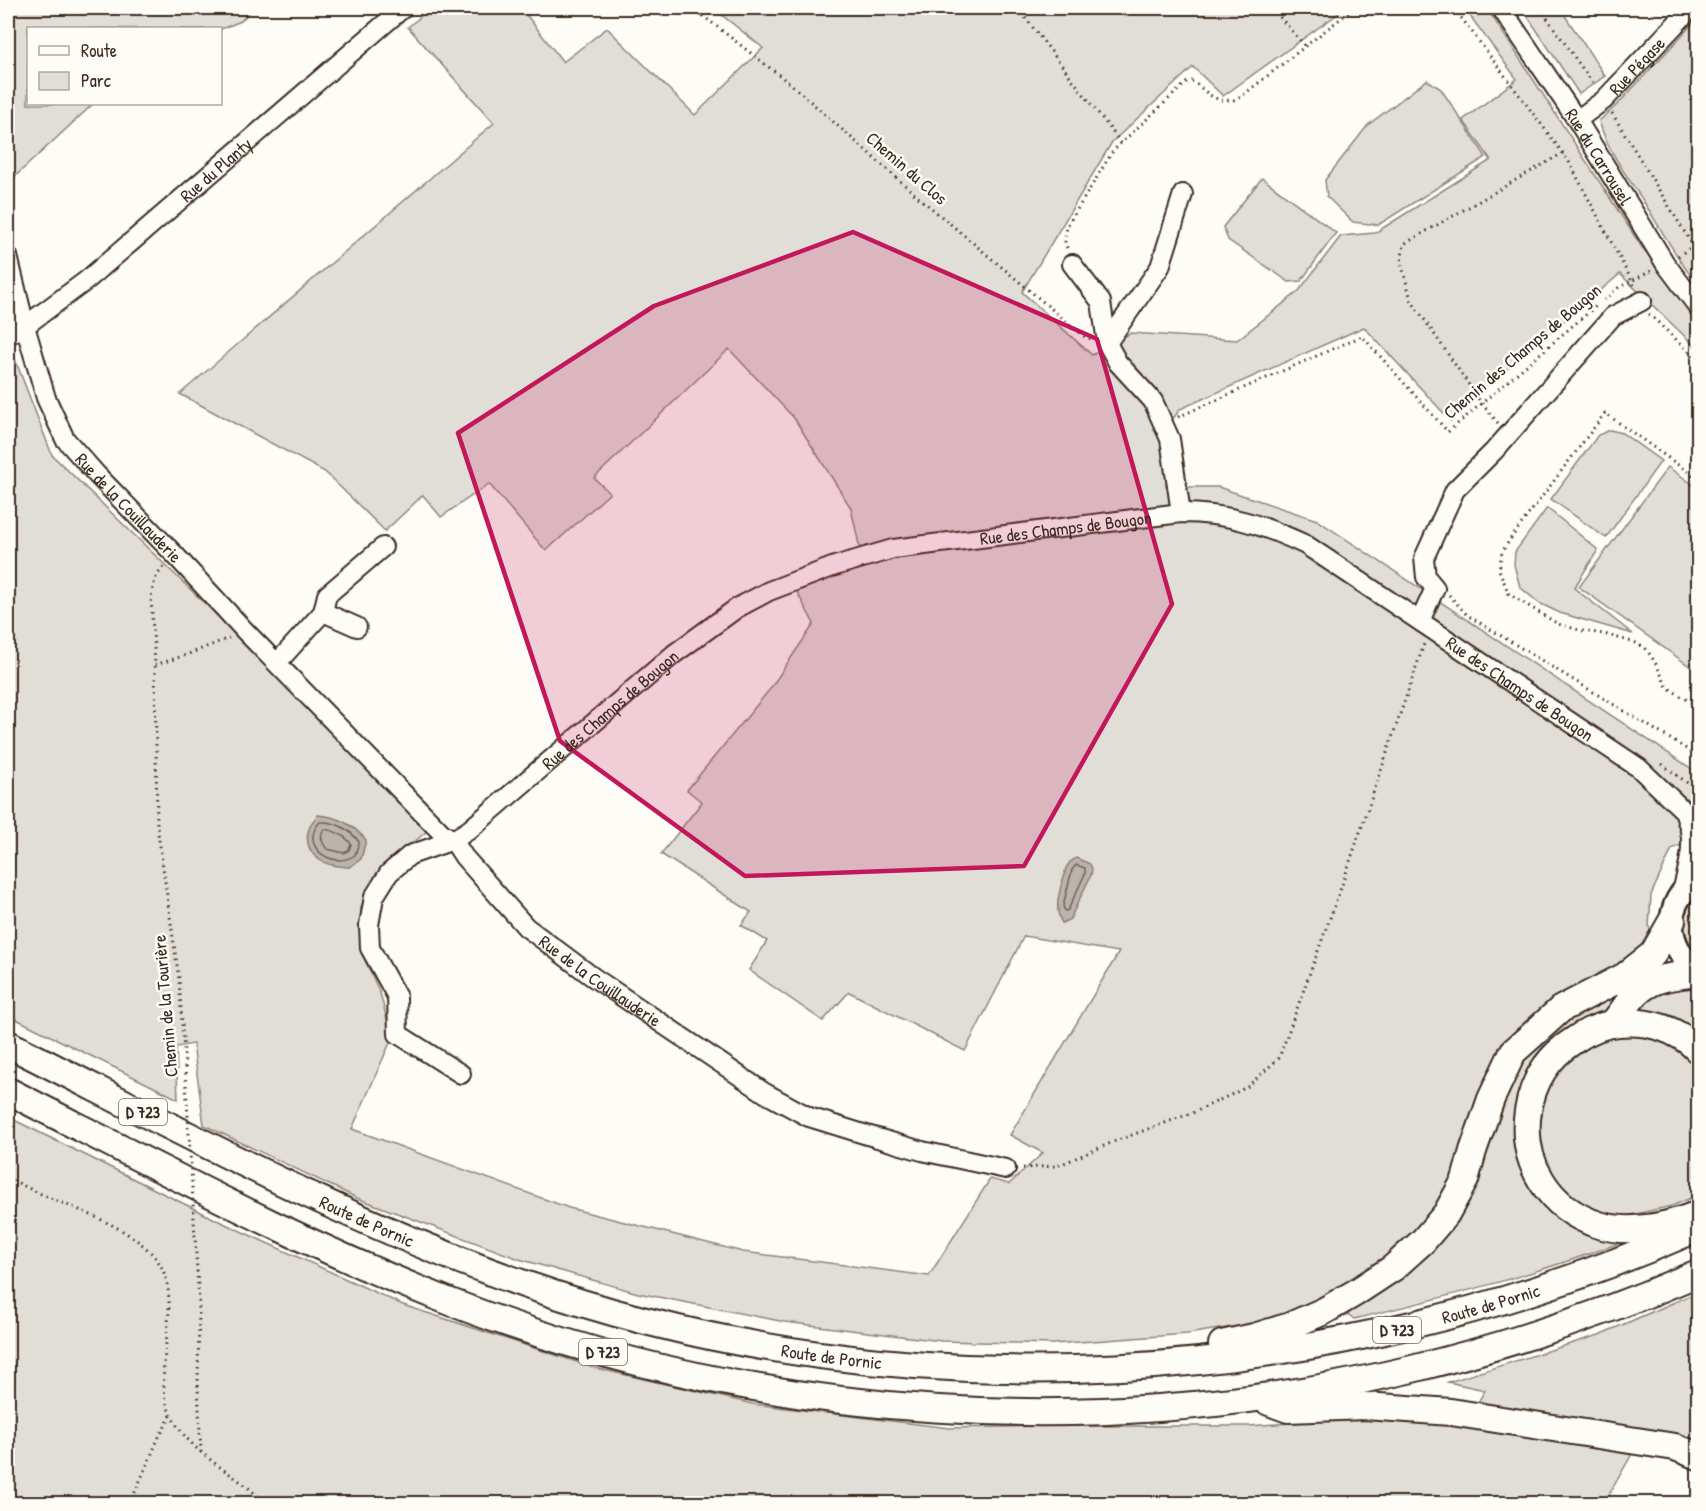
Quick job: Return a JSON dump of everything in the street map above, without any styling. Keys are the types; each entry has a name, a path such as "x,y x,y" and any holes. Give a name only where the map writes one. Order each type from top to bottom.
{"highway":[{"path":"1080,1370 1108,1354 1213,1345 1254,1337 1290,1326 1324,1311 1393,1268 1446,1215 1466,1180 1473,1151 1485,1122 1491,1099 1513,1052 1561,1009 1625,976 1653,954 1672,921"},
{"path":"1612,1024 1646,984 1661,978 1698,973"},
{"path":"1698,1050 1691,1042 1659,1026 1628,1022 1593,1029 1562,1047 1544,1068 1530,1099 1527,1114 1527,1138 1535,1170 1542,1184 1567,1208 1599,1225 1615,1227 1645,1227 1678,1221 1698,1213"},
{"name":"Route de Pornic","path":"8,1044 278,1180 463,1261 581,1303 680,1330 805,1353 934,1367 1080,1370 1222,1359 1304,1348 1391,1331 1492,1304 1611,1264 1698,1228"},
{"name":"D 723","path":"8,1091 263,1220 411,1287 534,1332 651,1365 791,1393 930,1407 1040,1411 1173,1406 1257,1397 1357,1381 1496,1347 1595,1314 1698,1273"},
{"path":"1257,1397 1288,1409 1365,1406 1451,1412 1675,1447 1698,1456"}],"main road":[{"path":"1698,877 1682,892 1675,906 1672,921 1672,934 1676,947 1698,973"}],"street":[{"name":"Rue du Planty","path":"8,335 87,280 403,8"},
{"name":"Rue du Carrousel","path":"1501,8 1577,120 1665,263 1698,307"},
{"name":"Rue Pégase","path":"1577,120 1604,100 1691,8"},
{"path":"1107,343 1160,267 1184,194"},
{"name":"Rue de la Couillauderie","path":"8,256 24,326 46,398 65,439 246,632 442,833 453,840 526,927 593,977 765,1093 809,1116 922,1150 1006,1169"},
{"path":"1072,264 1101,302 1107,343 1118,363 1153,401 1163,423 1170,439 1181,513"},
{"path":"1424,624 1435,588 1426,577 1424,558 1455,490 1508,435 1613,316 1642,301"},
{"name":"Rue des Champs de Bougon","path":"461,1074 398,1034 397,997 370,948 369,925 374,897 389,873 410,855 453,840 469,830 674,654 737,608 769,591 835,566 893,549 1181,513 1220,515 1276,531 1306,545 1639,768 1683,810 1698,830"},
{"path":"277,663 324,612 327,595 383,547"},
{"path":"324,612 357,627"},
{"name":"Rue des Champs de Bougon","path":"1682,892 1692,839 1691,828 1683,810"}],"path":[{"name":"Chemin du Clos","path":"693,8 793,86 917,196 1086,337 1107,343"},
{"path":"1018,8 1121,143"},
{"path":"1272,8 1305,46"},
{"path":"1072,264 1065,242 1067,226 1113,151 1186,82 1193,81 1217,100 1225,102 1238,99 1354,8"},
{"path":"1454,8 1563,153 1649,315 1698,360"},
{"path":"1540,8 1604,100 1698,254"},
{"path":"1508,435 1482,404 1411,300 1401,262 1404,244 1563,153"},
{"path":"1693,246 1698,231"},
{"name":"Chemin des Champs de Bougon","path":"1163,423 1362,336 1448,432 1618,288 1632,281"},
{"path":"1698,479 1605,413 1511,538 1502,552 1499,570 1509,594 1558,624 1636,643 1646,649 1667,687 1698,706"},
{"name":"Chemin de la Tourière","path":"175,555 155,579 151,597 155,664 157,826 178,979 185,1067 199,1301 198,1387 201,1454"},
{"path":"1435,588 1448,594 1467,615 1698,756"},
{"path":"1006,1169 1057,1166 1118,1140 1195,1112 1247,1087 1279,1058 1338,895 1424,624"},
{"path":"155,664 246,632"},
{"path":"8,1177 140,1241 157,1259 167,1280 169,1305 163,1373 166,1402 171,1416 201,1454 244,1484 265,1503"},
{"path":"130,1503 159,1437 171,1416"}],"highlighted area":[{"path":"853,232 1097,339 1172,604 1024,866 745,876 560,741 458,433 654,306"}],"green space":[{"path":"8,8 253,8 241,21 222,29 27,27 27,105 92,105 8,183"},
{"path":"431,8 521,8 563,62 607,28 695,115 763,48 713,8 1346,8 1223,96 1193,67 1112,142 1022,292 1092,355 1131,333 1237,340 1298,292 1341,236 1375,233 1491,160 1463,120 1517,79 1464,8 1487,8 1641,246 1698,317 1698,349 1620,274 1482,390 1451,421 1364,327 1180,409 1162,434 1166,487 1218,487 1317,520 1698,773 1698,837 1672,849 1651,895 1649,927 1665,967 1698,993 1698,1195 1672,1206 1625,1216 1622,1242 1589,1254 1490,1285 1354,1319 1327,1298 1264,1322 1187,1334 1052,1344 942,1341 785,1322 638,1293 519,1259 357,1198 204,1125 193,1044 176,1047 178,1099 8,1015 8,341 52,455 231,629 427,831 379,872 361,907 360,949 380,993 392,1038 352,1129 569,1208 743,1252 929,1276 990,1179 1009,1184 1043,1153 1010,1135 1119,952 1024,936 965,1051 849,992 823,1021 749,970 767,941 741,925 751,912 661,854 702,802 687,790 770,689 814,624 796,590 863,563 851,508 794,418 729,349 594,478 610,493 546,551 489,484 441,517 423,495 385,531 325,472 180,394 494,123 408,27"},
{"path":"1522,8 1560,8 1605,76 1579,94"},
{"path":"1698,18 1698,224 1693,228 1698,235 1698,286 1618,162 1599,121 1618,104"},
{"path":"1427,80 1441,89 1486,157 1378,225 1353,222 1327,197 1325,180 1368,125"},
{"path":"1262,178 1336,233 1301,281 1289,282 1228,240 1223,227"},
{"path":"1610,430 1622,433 1661,461 1606,538 1551,499 1598,435"},
{"path":"1668,467 1698,488 1698,672 1579,587"},
{"path":"1547,508 1598,550 1574,588 1633,634 1560,613 1539,603 1520,587 1514,565 1515,552"},
{"path":"1698,886 1698,956 1685,939 1682,930 1685,913"},
{"path":"8,1117 221,1222 403,1305 595,1368 753,1404 949,1428 1249,1426 1374,1417 1465,1425 1485,1390 1448,1382 1599,1335 1698,1292 1698,1446 1644,1433 1604,1503 8,1503 8,1402 15,1381 8,1358"}],"water":[{"path":"318,815 339,820 361,834 366,840 361,859 346,867 329,864 314,855 309,848 308,832"},
{"path":"1076,858 1090,864 1091,875 1070,919 1062,923 1058,910 1059,896 1066,868"}]}
